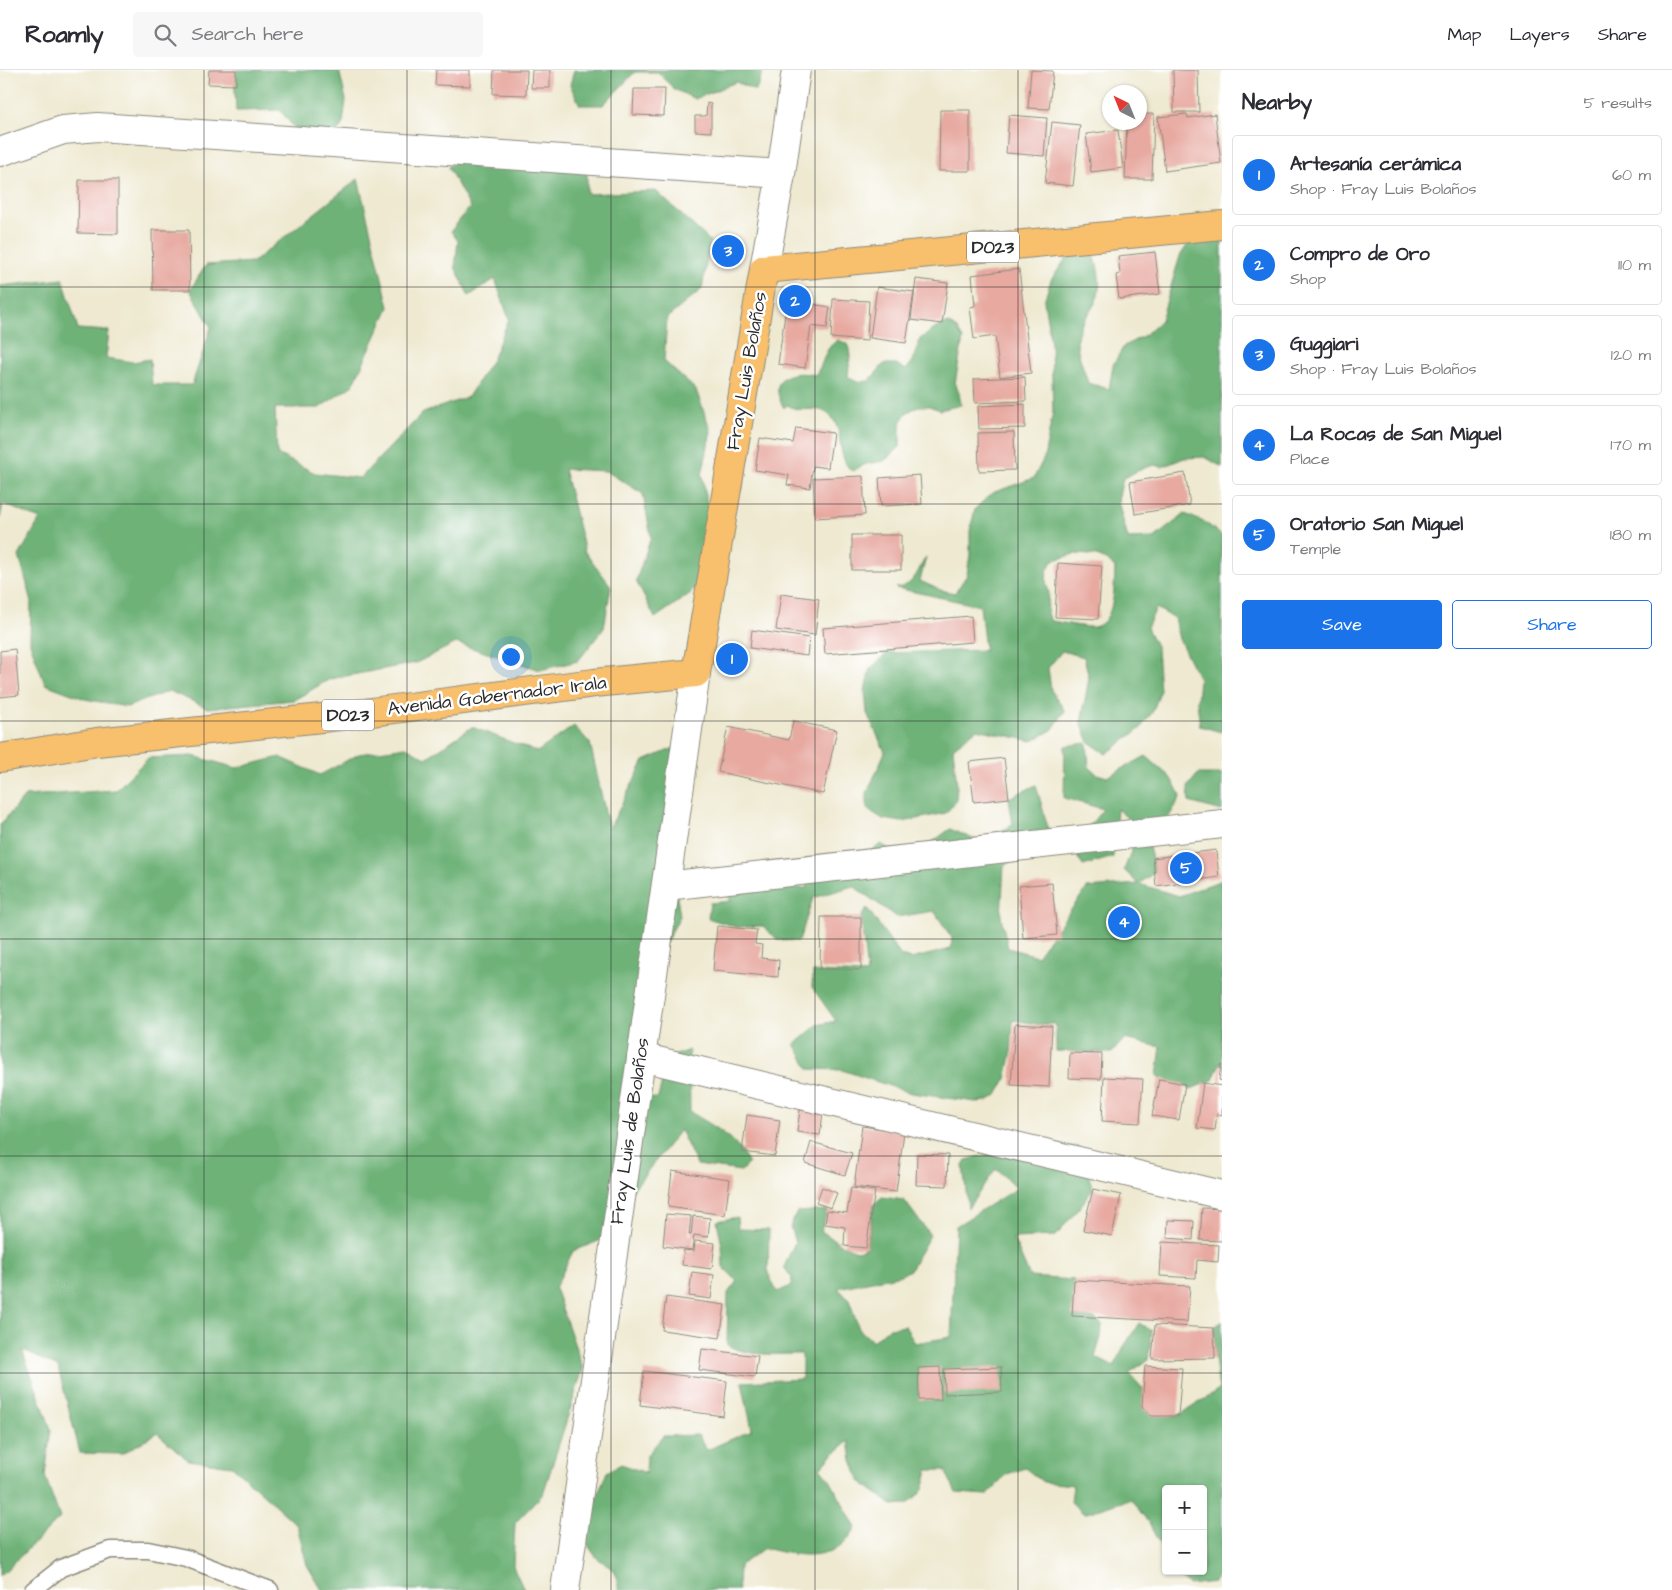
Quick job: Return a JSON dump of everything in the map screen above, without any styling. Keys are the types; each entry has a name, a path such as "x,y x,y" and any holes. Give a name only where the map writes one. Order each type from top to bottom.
{"main road":[{"name":"D023","path":"764,269 1222,225"},
{"name":"Fray Luis Bolaños","path":"696,673 764,269"},
{"name":"Avenida Gobernador Irala","path":"0,758 97,742 340,716 594,683 696,673"}],"street":[{"name":"Fray Luis Bolaños","path":"764,269 781,174 796,70"},
{"path":"0,152 63,130 98,127 781,174"},
{"name":"Fray Luis de Bolaños","path":"565,1590 696,673"},
{"path":"666,886 1222,824"},
{"path":"641,1057 1222,1195"}],"lane":[{"path":"33,1590 61,1568 110,1550 148,1550 186,1558 270,1590"}],"green space":[{"path":"234,70 339,70 346,100 343,123 330,144 308,145 280,110 236,111"},
{"path":"574,70 763,70 756,91 736,82 695,99 674,89 658,72 635,72 603,105 580,105 570,85"},
{"path":"473,148 587,169 587,194 656,191 710,241 702,289 667,318 664,361 696,390 711,431 702,475 718,562 691,593 655,618 636,581 651,537 643,494 606,471 564,469 585,552 611,586 604,628 578,661 540,670 456,643 416,663 330,679 294,700 208,708 169,691 127,707 85,699 45,684 30,643 31,598 19,556 40,519 3,504 0,519 0,286 63,279 78,329 109,331 106,358 133,362 150,359 152,385 192,385 211,327 190,290 206,265 253,262 358,179 389,307 353,385 319,408 275,408 277,454 315,473 360,478 423,413 468,397 492,360 509,319 495,279 469,296 455,267 458,241 451,231 470,207 448,167"},
{"path":"1222,226 1222,467 1205,457 1184,458 1162,467 1155,465 1144,468 1123,478 1118,501 1128,539 1154,538 1185,514 1206,523 1222,536 1222,731 1200,726 1197,702 1199,679 1179,639 1174,618 1156,608 1147,628 1157,648 1160,691 1153,711 1140,729 1106,754 1089,742 1081,722 1089,678 1084,657 1062,651 1048,668 1051,690 1065,711 1052,730 1032,741 977,729 953,748 957,785 956,801 946,813 902,822 883,819 867,809 867,793 885,752 867,713 865,691 870,669 887,653 985,650 980,606 896,588 902,587 911,581 926,557 920,581 940,590 955,593 967,575 970,554 970,531 975,509 992,493 1034,478 1044,458 1053,412 1051,345 1044,301 1051,280 1079,240 1088,239 1098,271 1099,287 1095,303 1079,331 1077,347 1088,383 1109,389 1113,365 1124,346 1145,335 1161,320 1180,256 1192,238","holes":["1074,554 1091,555 1101,558 1115,568 1114,593 1110,611 1101,624 1094,627 1051,621 1047,614 1049,593 1046,582 1047,571 1052,561"]},
{"path":"948,323 957,329 963,339 955,383 961,405 940,410 929,406 918,406 908,412 900,426 900,447 884,461 866,464 852,471 843,458 836,424 832,417 818,410 797,409 787,405 784,408 779,398 779,383 783,378 796,374 815,375 829,348 838,340 848,344 850,356 848,377 857,382 869,381 884,364 896,364 906,370 913,361 920,339 936,328"},
{"path":"574,726 590,743 609,829 644,761 674,748 670,855 680,916 655,963 637,1099 658,1098 668,1058 689,1050 690,1112 730,1139 743,1153 749,1163 741,1171 697,1165 680,1130 628,1196 614,1235 573,1251 555,1288 583,1369 543,1494 515,1523 513,1566 524,1590 322,1590 307,1565 297,1525 232,1466 188,1460 157,1433 122,1454 80,1453 58,1367 22,1350 51,1429 45,1476 60,1518 0,1576 0,825 25,796 116,790 148,758 193,756 237,768 280,757 320,775 359,754 406,747 426,758 472,727 537,752"},
{"path":"1087,743 1089,767 1097,774 1107,777 1146,756 1170,777 1181,796 1166,822 1145,830 1155,872 1139,884 1179,896 1222,880 1222,1063 1220,1063 1213,1080 1191,1089 1157,1076 1161,1047 1124,1039 1112,1053 1056,1051 1056,1024 1037,1024 1013,1020 1011,1056 1006,1079 997,1095 987,1101 976,1102 911,1093 842,1070 809,1069 795,1044 817,1025 836,1021 812,987 813,972 867,974 861,917 867,908 901,956 911,959 951,949 952,938 934,911 897,917 853,886 813,898 799,941 777,940 763,926 736,927 708,918 710,903 731,901 722,891 806,888 811,866 847,867 881,844 908,860 950,829 978,841 1013,825 1009,798 1036,785 1050,835 1004,866 1001,917 1008,948 1037,956 1087,888 1138,884 1124,870 1140,829 1117,809 1113,857 1083,866 1072,848 1103,809 1064,798 1065,746"},
{"path":"1198,774 1222,774 1222,811 1189,802 1188,786"},
{"path":"1033,1142 1079,1147 1093,1189 1056,1236 1013,1238 1030,1277 1074,1280 1073,1316 1095,1319 1102,1324 1101,1337 1095,1357 1114,1367 1139,1323 1152,1331 1148,1360 1129,1373 1144,1390 1142,1406 1151,1416 1178,1416 1219,1390 1214,1328 1222,1320 1222,1571 1214,1582 1189,1585 1175,1575 1207,1575 1207,1485 1162,1485 1162,1551 1148,1522 1131,1499 1084,1514 1071,1502 1073,1485 1043,1482 1025,1468 1007,1474 988,1495 956,1493 945,1470 928,1470 923,1490 908,1504 892,1505 860,1481 852,1460 849,1441 820,1468 830,1480 856,1528 841,1547 829,1552 811,1555 792,1554 764,1548 739,1566 738,1590 619,1590 615,1571 596,1557 585,1541 593,1506 607,1472 621,1464 646,1473 647,1455 663,1436 698,1435 707,1450 752,1430 742,1382 802,1379 802,1354 754,1353 727,1345 728,1293 737,1281 723,1267 722,1246 717,1221 737,1217 738,1229 769,1230 768,1273 777,1292 791,1286 792,1278 784,1267 795,1242 790,1227 797,1212 827,1210 821,1231 844,1246 857,1251 866,1248 874,1204 882,1197 904,1200 930,1235 910,1270 901,1275 838,1288 849,1300 859,1329 872,1341 890,1328 905,1326 915,1343 951,1337 956,1226 1017,1188 996,1169 968,1208 963,1165 966,1160"}],"building":[{"path":"209,70 236,70 236,85 208,84"},
{"path":"436,70 470,70 470,86 435,85"},
{"path":"494,70 527,70 526,95 493,94"},
{"path":"532,70 550,70 550,88 531,88"},
{"path":"1031,70 1053,71 1049,109 1028,108"},
{"path":"1173,70 1198,70 1199,112 1174,112"},
{"path":"634,89 665,89 664,116 633,115"},
{"path":"707,103 711,104 711,132 695,131 695,116 706,116"},
{"path":"940,110 970,110 970,171 939,171"},
{"path":"1147,114 1154,114 1152,179 1125,179 1127,130 1147,130"},
{"path":"1187,114 1188,118 1215,114 1221,163 1165,171 1158,117"},
{"path":"1009,115 1047,118 1044,156 1006,153"},
{"path":"1052,122 1080,125 1073,186 1045,183"},
{"path":"1118,130 1123,168 1091,172 1086,134"},
{"path":"79,180 118,180 118,234 78,233"},
{"path":"152,230 189,230 190,290 153,290"},
{"path":"1155,252 1160,294 1119,299 1116,275 1120,274 1118,256"},
{"path":"1019,269 1031,373 1000,377 995,336 974,339 970,307 975,306 972,275"},
{"path":"916,279 948,283 942,324 911,320"},
{"path":"877,287 914,292 906,343 870,338"},
{"path":"833,299 869,301 867,341 831,338"},
{"path":"787,300 830,307 827,328 811,326 805,368 778,364"},
{"path":"1025,377 1026,401 975,403 974,379"},
{"path":"1025,404 1025,428 979,429 978,406"},
{"path":"796,428 833,433 828,468 813,466 810,488 787,485 789,475 755,470 760,438 793,443"},
{"path":"1014,432 1015,470 979,471 978,433"},
{"path":"1185,473 1190,505 1135,514 1130,482"},
{"path":"920,475 922,504 881,506 879,478"},
{"path":"863,476 865,515 815,518 813,478"},
{"path":"852,535 901,535 901,570 852,570"},
{"path":"1058,563 1102,566 1098,619 1055,617"},
{"path":"781,594 819,599 815,635 776,630"},
{"path":"971,616 973,642 825,654 823,628"},
{"path":"752,630 809,638 807,656 750,648"},
{"path":"15,649 19,695 0,697 0,651"},
{"path":"793,721 837,730 823,794 718,772 728,727 789,740"},
{"path":"1004,758 1009,798 974,802 969,762"},
{"path":"1216,850 1219,877 1156,886 1153,858"},
{"path":"1052,883 1057,935 1023,938 1019,886"},
{"path":"821,917 861,917 861,970 820,969"},
{"path":"717,926 757,930 755,944 762,945 761,958 779,960 778,977 713,971"},
{"path":"1015,1024 1052,1026 1049,1087 1011,1085"},
{"path":"1070,1053 1102,1054 1101,1079 1069,1078"},
{"path":"1222,1064 1222,1081 1219,1080"},
{"path":"1104,1077 1143,1079 1140,1123 1102,1121"},
{"path":"1159,1079 1185,1084 1179,1120 1152,1116"},
{"path":"1203,1083 1222,1086 1222,1115 1217,1114 1215,1130 1197,1128"},
{"path":"800,1110 823,1113 820,1135 797,1132"},
{"path":"747,1115 780,1120 775,1156 742,1152"},
{"path":"862,1126 904,1132 896,1192 854,1187"},
{"path":"811,1142 852,1153 845,1175 805,1163"},
{"path":"917,1154 948,1155 947,1186 916,1185"},
{"path":"672,1171 730,1179 725,1215 668,1207"},
{"path":"822,1187 837,1193 831,1208 816,1203"},
{"path":"851,1188 875,1191 866,1248 844,1246 845,1227 825,1224 827,1210 847,1213"},
{"path":"1093,1189 1121,1195 1112,1236 1083,1230"},
{"path":"1202,1208 1222,1209 1222,1241 1200,1240"},
{"path":"666,1214 691,1216 689,1235 691,1235 693,1216 710,1218 708,1237 694,1235 692,1250 663,1246"},
{"path":"1168,1220 1194,1221 1193,1240 1167,1238"},
{"path":"695,1241 715,1243 712,1269 682,1265 684,1250 694,1251"},
{"path":"1162,1242 1219,1245 1218,1262 1197,1260 1196,1278 1160,1276"},
{"path":"692,1272 714,1275 711,1299 689,1296"},
{"path":"1074,1280 1190,1286 1187,1322 1072,1316"},
{"path":"666,1297 725,1305 720,1338 662,1330"},
{"path":"1155,1325 1214,1328 1215,1358 1152,1359"},
{"path":"702,1349 758,1356 755,1377 699,1370"},
{"path":"1145,1366 1182,1368 1178,1416 1151,1416 1142,1406"},
{"path":"940,1367 941,1400 919,1400 918,1368"},
{"path":"1001,1367 1002,1392 945,1394 944,1369"},
{"path":"644,1371 727,1381 723,1416 640,1405"}],"place":[{"name":"Guggiari","path":"728,251"},
{"name":"Compro de Oro","path":"795,301"},
{"name":"Artesanía cerámica","path":"732,659"},
{"name":"Oratorio San Miguel","path":"1186,868"},
{"name":"La Rocas de San Miguel","path":"1124,922"}]}
